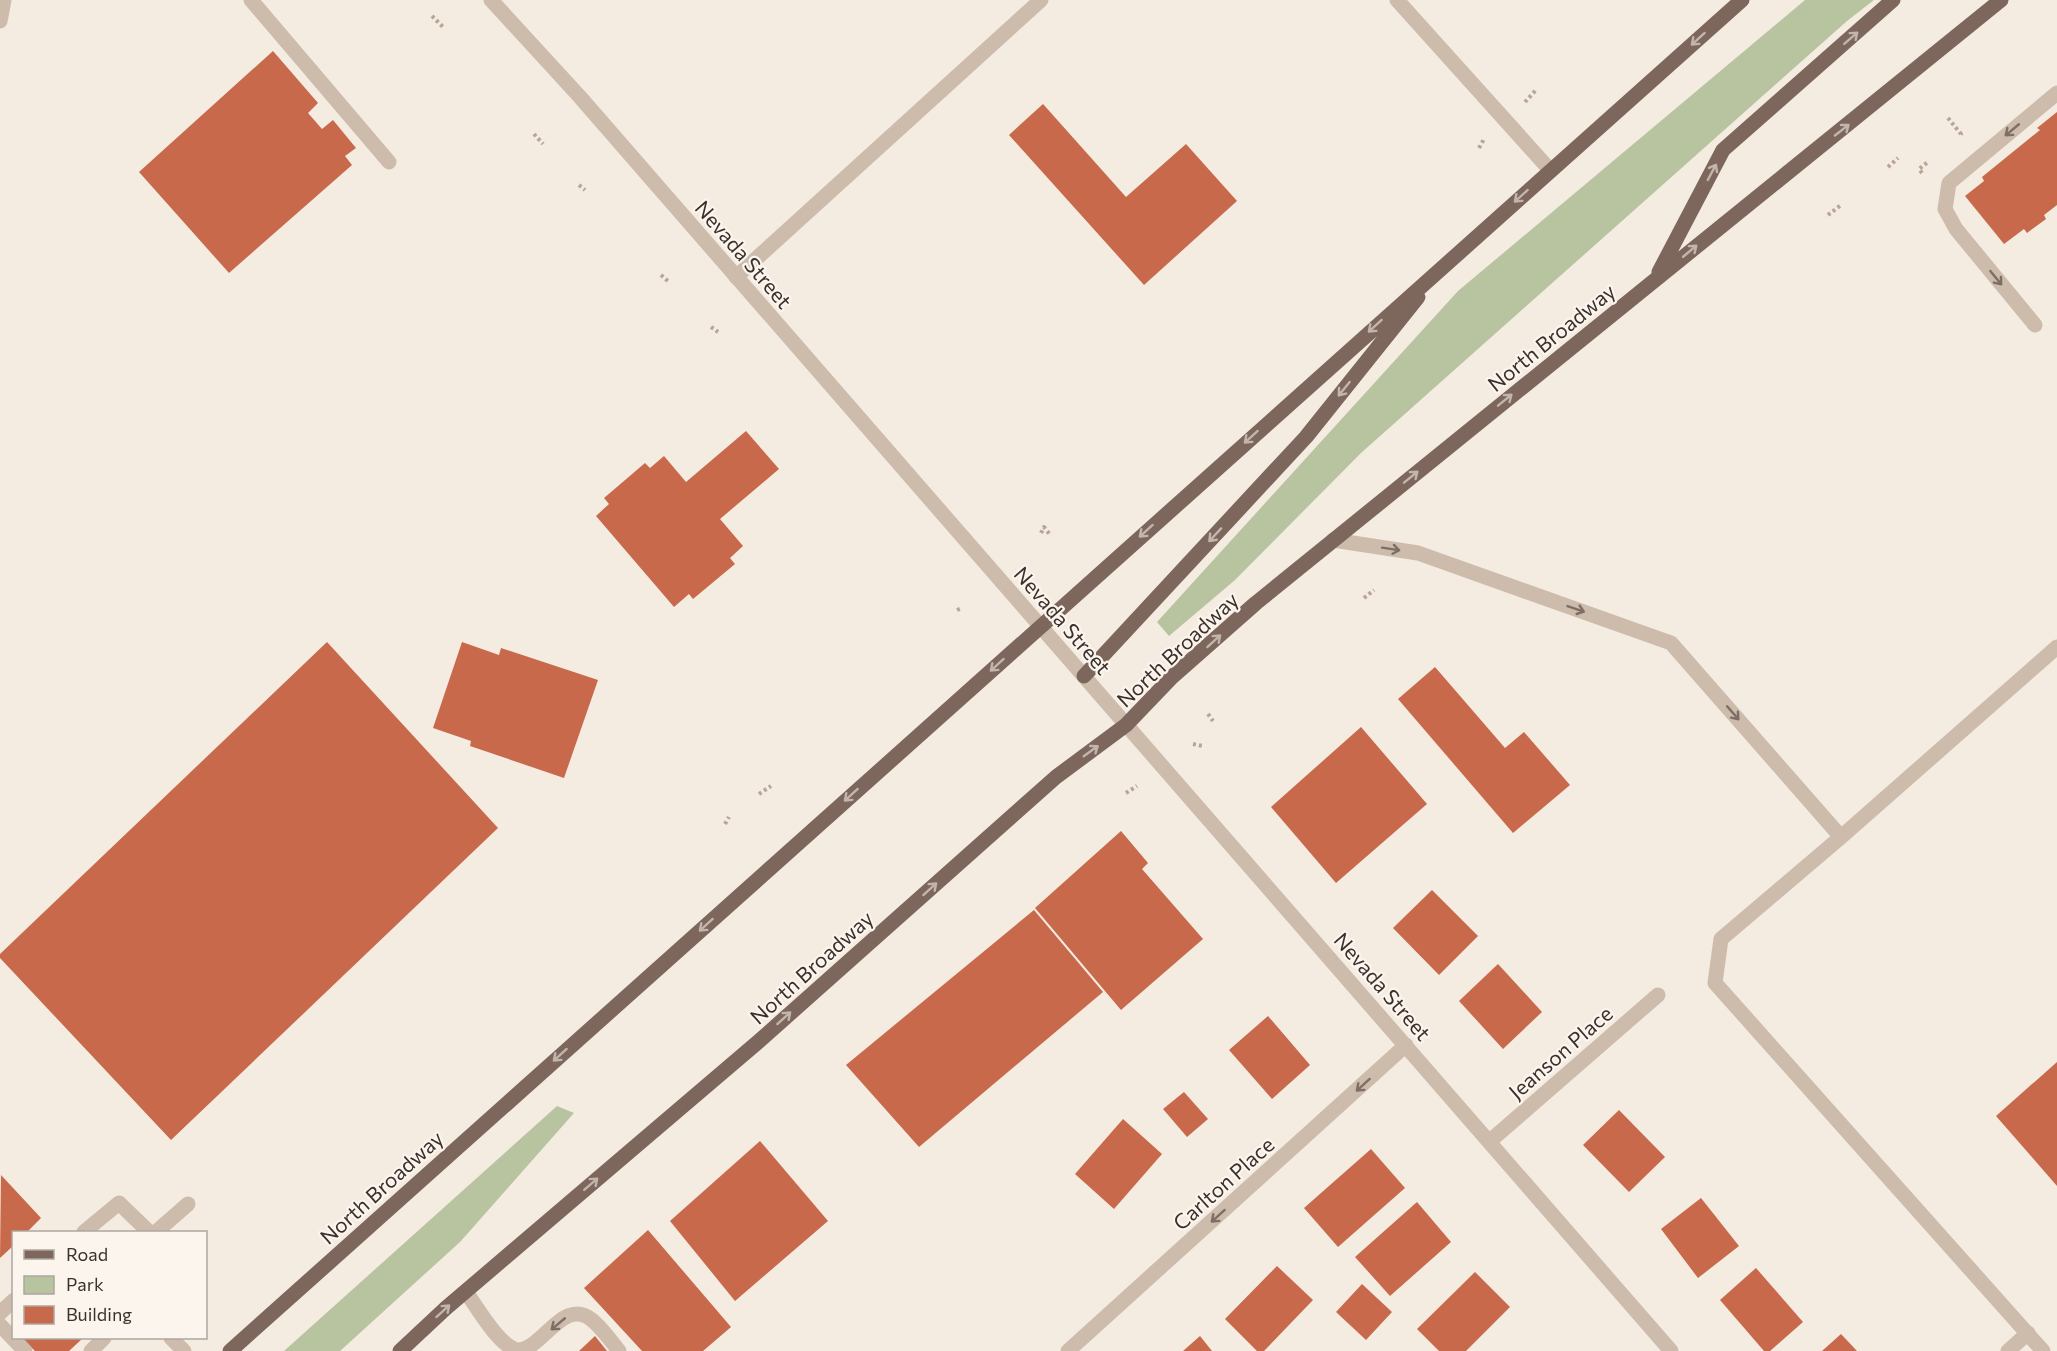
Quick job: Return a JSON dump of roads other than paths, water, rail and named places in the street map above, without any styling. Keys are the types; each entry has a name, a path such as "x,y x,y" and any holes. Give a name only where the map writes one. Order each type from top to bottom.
{"main road":[{"name":"North Broadway","path":"230,1351 1742,0"},
{"path":"1655,280 1723,150 1893,0"},
{"name":"North Broadway","path":"400,1351 758,1042 1056,777 1126,725 1172,677 1333,540 2001,0"},
{"path":"1084,676 1306,437 1447,262"}],"street":[{"path":"0,21 4,0"},
{"path":"251,0 389,162"},
{"name":"Nevada Street","path":"491,0 736,277 1671,1351"},
{"path":"736,277 1041,0"},
{"path":"1397,0 1550,170"},
{"path":"2035,325 1956,229 1945,209 1949,183 2057,93"},
{"path":"1333,540 1418,553 1671,643 1841,837"},
{"path":"2043,1351 1716,983 1721,939 2057,647"},
{"name":"Jeanson Place","path":"1490,1141 1658,995"},
{"name":"Carlton Place","path":"1068,1351 1406,1045"},
{"path":"86,1231 119,1203 147,1231"},
{"path":"158,1231 188,1204"},
{"path":"466,1292 502,1340 516,1350 527,1349 568,1315 580,1315 591,1318 619,1351"},
{"path":"0,1312 12,1302"},
{"path":"0,1325 12,1337"},
{"path":"2008,1351 2028,1333"},
{"path":"13,1339 25,1351"},
{"path":"172,1339 184,1351"}]}
